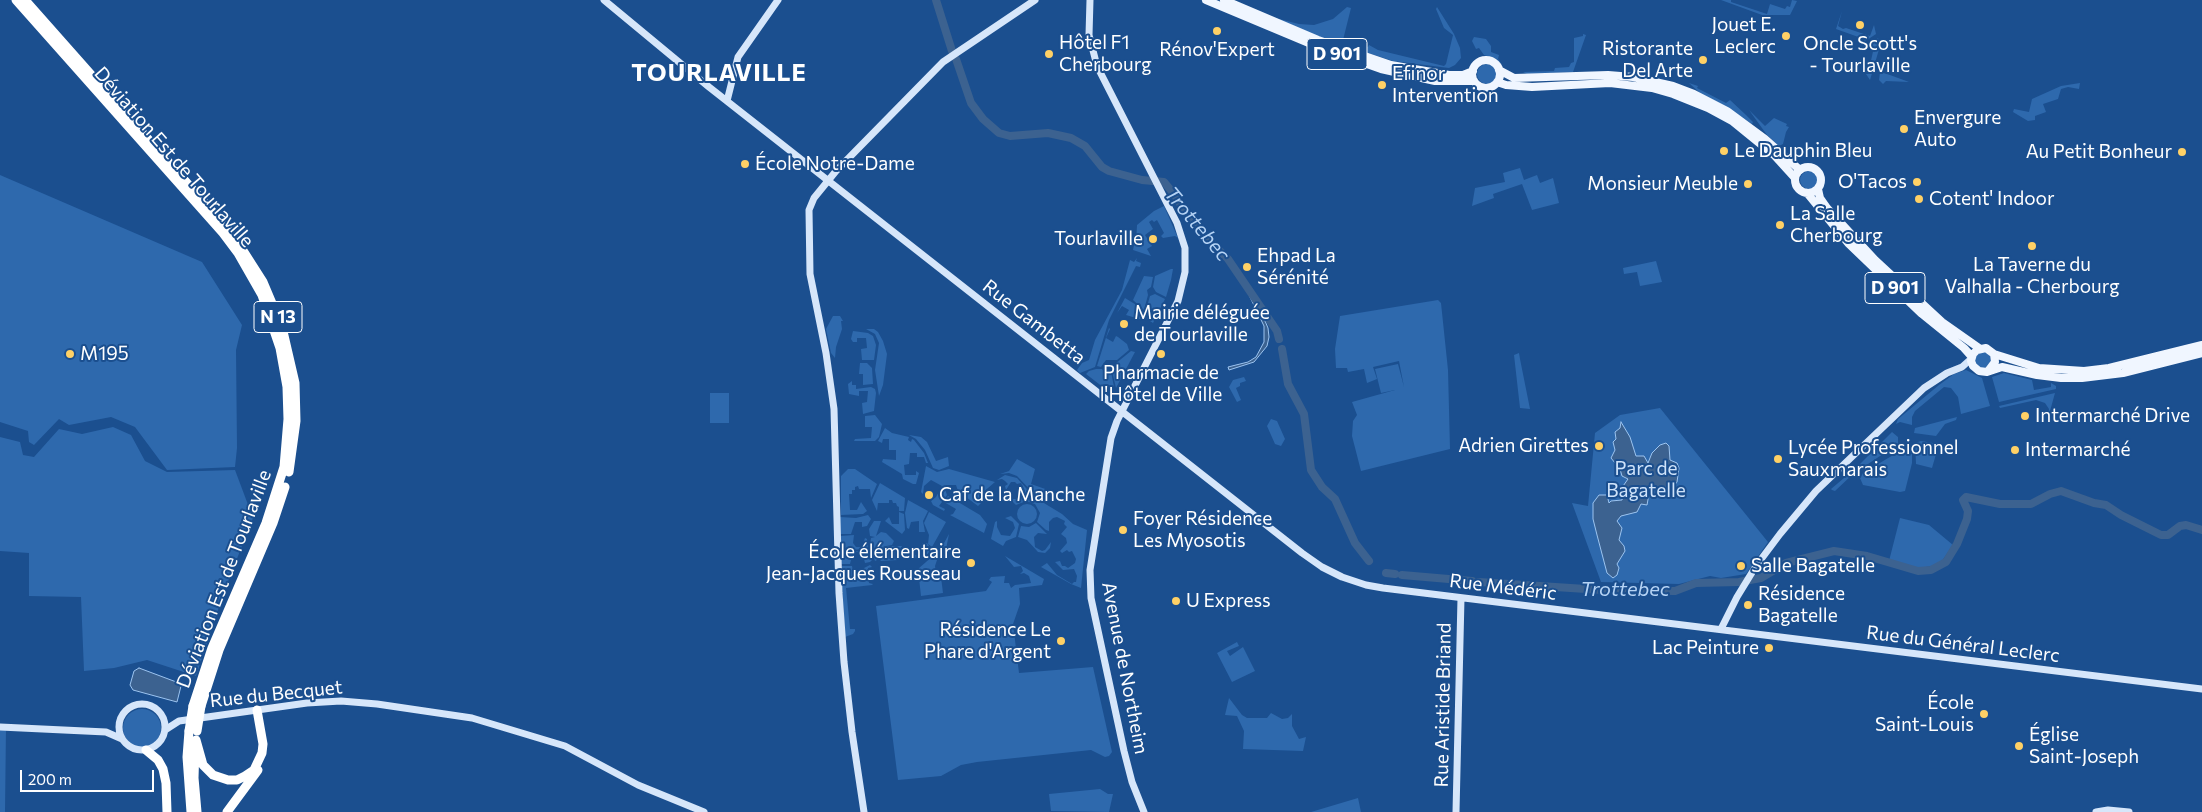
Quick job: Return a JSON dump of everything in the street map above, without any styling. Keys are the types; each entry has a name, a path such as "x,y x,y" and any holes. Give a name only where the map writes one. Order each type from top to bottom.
{"highway":[{"name":"Déviation Est de Tourlaville","path":"16,0 223,233 238,253 262,294 280,348 287,387 288,419 284,467 266,523 212,648 197,706 194,734 194,778 197,812"},
{"name":"Déviation Est de Tourlaville","path":"25,0 233,235 263,282 276,310 287,345 295,383 296,421 289,473 273,523 197,706"},
{"path":"194,734 203,765 213,775 228,780 237,780 254,770 262,757 263,744 260,710"},
{"path":"227,812 264,761 266,748 260,710"},
{"name":"Déviation Est de Tourlaville","path":"191,812 187,757 194,734"},
{"path":"146,750 158,760 165,774 167,812"}],"main road":[{"name":"Rue Gambetta","path":"604,0 709,87 1122,412 1302,552 1342,577"},
{"path":"727,101 738,57 778,0"},
{"path":"864,812 852,732 842,638 833,398 808,263 809,210 814,198 871,134 943,62 1033,0"},
{"name":"Avenue de Northeim","path":"1090,0 1089,35 1092,54 1177,223 1185,248 1183,286 1178,301 1114,428 1092,556 1090,588 1132,782 1144,812"},
{"name":"D 901","path":"1206,0 1316,46 1381,69 1436,81 1474,81"},
{"name":"D 901","path":"1224,0 1318,40 1391,64 1449,75 1463,75 1473,71"},
{"path":"1795,178 1800,170 1808,167 1819,172 1821,180 1818,189 1807,193 1797,187 1795,178 1775,156 1732,121 1708,108 1673,94 1652,88 1610,83 1532,87 1506,85 1497,82 1487,88 1480,86 1474,81 1473,71 1480,62 1488,60 1495,63 1499,70 1514,78 1608,75 1673,86 1713,103 1734,115 1800,170"},
{"path":"1497,82 1499,70"},
{"name":"D 901","path":"1818,189 1820,198 1827,208 1875,260 1946,326 1979,348"},
{"name":"D 901","path":"1807,193 1823,215 1854,249 1972,361"},
{"path":"1720,630 1751,575 1780,534 1816,491 1924,388 1947,373 1972,361 1979,348 1986,348 1994,354 2038,368 2084,371 2109,368 2202,345"},
{"path":"1972,361 1979,371 2002,367 2037,376 2075,378 2123,373 2202,353"},
{"path":"1989,370 1995,362 1994,354"},
{"name":"Rue Médéric","path":"1342,577 1373,587 1720,630"},
{"name":"Rue Aristide Briand","path":"1456,812 1461,598"},
{"name":"Rue du Général Leclerc","path":"1720,630 2202,689"},
{"name":"Rue du Becquet","path":"162,716 179,721 324,702 377,704 472,718 565,746 638,785 704,812"},
{"path":"0,727 106,732 122,740 132,748 146,750 161,741 165,730 162,716 151,706 139,704 125,712 119,725 122,740"},
{"name":"Rue du Becquet","path":"165,730 179,721"},
{"path":"106,732 119,725"},
{"path":"2096,812 2108,810 2129,812"}],"green space":[{"path":"1721,0 1731,0 1731,2 1767,14 1770,4 1785,9 1787,6 1790,7 1792,0 1797,1 1790,15 1762,15"},
{"path":"1347,7 1351,8 1343,40 1368,47 1369,45 1378,50 1444,66 1453,35 1444,28 1436,9 1437,7 1454,34 1460,48 1461,58 1455,65 1449,68 1393,61 1322,38 1275,18 1299,24 1314,25 1333,19"},
{"path":"1842,11 1838,26 1870,36 1874,25 1876,34 1864,42 1864,39 1836,29"},
{"path":"1583,34 1586,35 1573,72 1527,74 1523,72 1554,71 1555,68 1569,67 1574,62 1574,38 1583,36"},
{"path":"1474,37 1486,39 1491,46 1491,52 1499,55 1498,59 1503,66 1497,59 1484,55 1479,48 1476,49 1472,41"},
{"path":"1878,38 1880,46 1870,80 1866,74 1868,74 1874,47 1871,46"},
{"path":"1487,64 1494,67 1497,74 1494,81 1487,84 1480,81 1477,74 1480,67"},
{"path":"1880,72 1909,82 1886,81 1883,84 1879,80"},
{"path":"1689,83 1698,86 1697,88 1726,103 1730,100 1753,122 1752,124 1723,105 1701,94"},
{"path":"2080,83 2079,89 2068,87 2061,89 2058,99 2043,104 2046,112 2035,116 2035,120 2028,121 2013,112 2014,109 2029,112 2032,99 2061,86"},
{"path":"1749,110 1765,126 1774,118 1787,124 1786,126 1789,127 1783,144 1779,146 1767,135"},
{"path":"1520,168 1524,180 1537,175 1540,183 1553,178 1559,203 1532,210 1522,184 1493,194 1494,198 1472,206 1475,188 1505,182 1503,173"},
{"path":"1809,171 1817,176 1818,180 1813,188 1809,189 1801,184 1800,180 1805,172"},
{"path":"0,175 202,262 242,325 236,350 237,448 235,467 167,470 135,427 111,417 69,425 59,419 34,445 29,442 28,431 0,422"},
{"path":"1164,206 1178,238 1175,236 1163,238 1161,236 1164,233 1157,220 1154,222 1152,220 1149,222 1153,229 1145,235 1152,246 1147,249 1151,256 1133,250 1136,244 1137,225 1154,211"},
{"path":"1137,258 1136,261 1141,263 1140,267 1136,266 1109,320 1095,367 1080,373 1077,370 1082,363 1089,360 1095,340 1122,290 1130,260 1134,262"},
{"path":"1656,261 1662,282 1640,286 1637,272 1624,274 1623,268"},
{"path":"1173,269 1166,297 1156,292 1153,287 1155,276"},
{"path":"1144,276 1153,277 1151,287 1147,290 1148,295 1144,310 1133,300"},
{"path":"1155,294 1165,299 1153,323 1147,319 1146,310 1150,296"},
{"path":"1125,298 1138,306 1143,312 1143,318 1136,320 1136,318 1126,315 1129,310 1122,306 1117,313"},
{"path":"1438,300 1441,303 1448,370 1450,449 1361,471 1352,436 1353,421 1357,415 1352,402 1395,390 1381,393 1375,369 1398,364 1404,387 1399,361 1373,367 1377,379 1367,383 1364,369 1348,372 1347,368 1336,368 1335,349 1340,316"},
{"path":"833,316 840,316 843,321 841,321 842,329 836,347 835,358 831,353 826,329"},
{"path":"1109,328 1106,338 1113,342 1116,336 1118,337 1127,344 1129,350 1117,360 1106,360 1101,367 1097,366"},
{"path":"866,329 874,329 878,332 887,354 883,385 879,396 875,370 879,343 875,334"},
{"path":"853,331 868,333 873,336 876,345 874,360 862,360 861,349 867,348 866,338 857,338 857,342 853,342 851,339"},
{"path":"1131,351 1135,352 1116,388 1113,375 1115,364"},
{"path":"1983,352 1989,354 1991,360 1989,366 1983,368 1977,366 1975,360 1977,354"},
{"path":"1519,353 1530,409 1520,408 1514,355"},
{"path":"860,363 867,363 872,368 873,384 863,385 863,374 859,374"},
{"path":"1096,369 1102,369 1105,373 1111,372 1114,387 1112,390 1108,391 1086,374"},
{"path":"1966,370 1982,378 1990,406 1961,414 1958,397 1951,388 1944,387 1915,411 1912,417 1912,425 1900,422 1896,424 1898,419 1939,385 1954,374"},
{"path":"2004,373 2032,380 2034,390 2051,387 2051,383 2056,386 2056,389 1999,402 1992,377"},
{"path":"1244,377 1246,381 1240,383 1240,386 1236,388 1241,400 1237,402 1229,387 1233,380"},
{"path":"852,381 852,385 856,385 856,389 871,387 875,389 874,411 863,414 862,403 867,402 868,391 859,391 859,396 849,394 848,384"},
{"path":"710,393 729,393 729,423 710,423"},
{"path":"2055,393 2047,422 2049,409 2045,403 2036,400 2000,408 1999,406"},
{"name":"Parc de Bagatelle","path":"1660,408 1768,542 1746,574 1721,578 1710,576 1679,584 1601,582 1572,503 1588,506 1595,433 1620,415"},
{"path":"875,415 882,424 879,437 875,441 854,441 855,439 871,438 872,427 865,427 865,416"},
{"path":"1957,417 1956,420 1945,424 1936,436 1914,433 1915,428"},
{"path":"1271,419 1277,421 1285,439 1281,446 1275,444 1267,426"},
{"path":"113,427 131,435 145,461 167,472 235,470 253,518 225,589 196,676 147,660 114,668 84,671 81,597 29,596 29,553 0,551 0,437 20,442 23,455 34,457 59,429 82,434"},
{"path":"885,428 892,433 909,437 908,440 911,442 912,439 914,440 924,453 928,463 926,463 924,457 917,457 917,453 910,453 909,464 904,465 905,475 916,475 916,471 919,473 916,484 903,479 902,474 882,462 883,459 896,460 896,450 889,450 889,439 883,439 882,443 878,441"},
{"path":"1892,432 1898,437 1898,444 1853,474 1835,491 1831,489 1857,467"},
{"path":"909,435 921,437 927,442 936,461 948,457 949,466 939,470 933,468 925,450 916,439"},
{"path":"1921,441 1939,444 1932,468 1916,464 1915,443"},
{"path":"1910,445 1912,447 1912,463 1905,491 1900,492 1863,485 1860,478 1863,473"},
{"path":"1017,459 1035,469 1031,484 1048,490 1040,497 1036,496 1017,476 1009,473 1000,474 1009,471"},
{"path":"926,466 937,472 949,469 995,482 981,494 977,503 981,503 978,506 958,491 956,485 948,485 945,489 947,495 939,506 945,509 944,511 933,505 931,501 936,497 942,486 931,480 924,486 923,494 921,492"},
{"path":"848,469 855,469 877,484 871,498 870,489 859,489 858,486 855,487 855,490 852,490 852,494 849,494 850,510 857,510 861,502 867,511 863,514 841,515 841,476"},
{"path":"1005,475 1017,478 1034,497 1062,514 1073,524 1087,530 1081,588 1071,584 1041,567 1047,563 1057,575 1072,584 1076,582 1077,576 1074,569 1063,570 1055,562 1060,561 1062,566 1068,568 1075,563 1076,559 1072,551 1069,552 1067,550 1062,553 1060,551 1067,543 1066,538 1061,534 1067,527 1064,524 1065,521 1057,517 1053,518 1049,522 1049,531 1046,530 1037,522 1040,513 1035,504 1026,501 1016,505 1010,499 1020,499 1025,491 1021,483 1017,484 1015,482 1011,482 1006,490 1005,486 1008,484 1002,479 997,480"},
{"path":"880,483 905,498 904,511 899,511 896,503 889,500 889,503 878,503 877,511 872,500"},
{"path":"948,496 980,515 987,524 984,533 950,515 956,509 944,502"},
{"path":"908,500 928,511 923,521 925,532 919,532 919,521 911,522 909,529 907,528 905,513"},
{"path":"1023,504 1031,504 1037,510 1037,518 1031,524 1023,524 1017,518 1017,510"},
{"path":"899,512 904,514 905,530 902,534 885,521 889,517 892,524 899,524"},
{"path":"929,512 946,522 932,547 928,544 929,535 924,523"},
{"path":"868,515 871,519 867,526 862,527 862,522 855,522 851,534 840,534 840,517 856,518"},
{"path":"1011,516 1019,524 1016,537 1006,541 1003,546 991,539 995,522 997,521 997,527 1001,535 1010,536 1015,528 1013,522 1005,518"},
{"path":"1900,518 1929,525 1953,545 1942,561 1934,566 1917,568 1889,561"},
{"path":"874,521 881,521 876,536 881,532 886,533 894,541 892,545 886,546 902,546 899,551 898,560 881,561 876,555 876,546 875,556 877,560 875,561 870,545 871,538 875,537 870,536 869,529"},
{"path":"1036,523 1047,534 1038,533 1034,537 1035,547 1042,551 1051,542 1050,548 1045,553 1038,552 1027,540 1018,537 1021,526 1029,527"},
{"path":"949,534 946,549 939,554 935,566 936,573 941,577 943,593 921,596 918,569 934,555 937,556"},
{"path":"854,535 853,543 856,547 862,547 865,538 867,539 868,549 841,550 840,536"},
{"path":"922,543 927,543 931,549 927,555 919,559 907,555 908,549 912,548 915,555 922,555"},
{"path":"868,551 872,560 870,562 865,563 864,559 861,558 860,552 853,552 850,564 841,564 841,552"},
{"path":"1005,556 1044,579 1042,585 1019,588 1020,604 1013,624 1019,673 1093,667 1112,752 1109,756 1105,757 1091,750 977,762 961,765 941,776 898,780 876,606 986,591 992,582 989,580 991,577 1005,576 1004,583 1009,583 1011,588 1015,585 1031,583 1029,576 1024,573 1020,574 1023,571 1021,566 1014,567"},
{"path":"870,565 872,567 868,568 869,583 872,585 846,588 850,629 855,629 855,631 853,634 845,637 841,568 842,566 852,566 854,577 861,577 864,568"},
{"path":"1237,642 1239,646 1227,651 1230,656 1243,647 1255,671 1232,682 1217,653"},
{"path":"1229,698 1242,715 1247,718 1267,718 1271,713 1282,719 1288,718 1292,714 1292,726 1299,739 1306,737 1303,751 1243,749 1244,731 1237,716 1225,715"},
{"path":"142,709 149,710 155,715 160,721 160,735 155,741 149,746 142,747 135,746 129,741 124,735 123,728 124,721 129,715 135,710"},
{"path":"0,727 6,727 5,812 0,812"},
{"path":"1100,789 1108,794 1113,794 1109,812 1051,811 1049,794"},
{"path":"1358,798 1361,812 1311,812"}],"shaded area":[{"path":"1253,295 1265,312 1262,314 1268,328 1267,346 1254,362 1229,370 1228,367 1248,362 1256,357 1264,342 1264,326 1250,297"},
{"path":"1621,422 1630,437 1636,456 1644,456 1648,463 1652,453 1660,445 1666,443 1669,446 1670,460 1677,463 1679,468 1677,482 1674,486 1655,489 1649,494 1647,505 1641,504 1637,512 1621,516 1617,521 1622,528 1619,540 1624,546 1625,551 1617,564 1619,568 1617,575 1613,578 1607,573 1593,519 1593,503 1599,495 1607,495 1609,503 1622,500 1623,495 1633,501 1637,499 1621,489 1628,479 1622,476 1620,469 1611,458 1615,450 1613,442 1616,439 1615,432 1620,428"},
{"path":"139,668 179,683 181,686 177,702 133,690 130,685 134,671"}],"waterway":[{"name":"Trottebec","path":"936,0 952,51"},
{"name":"Trottebec","path":"956,59 971,103 983,119 999,133 1010,136 1048,133 1071,138 1085,146 1102,167 1109,171 1142,180 1164,182 1192,223 1228,259 1277,331 1279,339"},
{"name":"Trottebec","path":"1282,349 1288,384 1304,414 1311,470 1322,487 1335,499 1355,543 1369,561"},
{"name":"Trottebec","path":"1479,582 1601,590 1675,591 1696,583 1739,582 1761,578 1786,563 1834,551 1867,556 1918,571 1931,570 1946,562 1957,544 1967,519 1968,511 1963,500 1966,497 2000,504 2031,504 2050,494 2061,491 2094,503 2106,505 2121,515 2161,535 2168,535 2180,526 2186,525 2202,530"},
{"name":"Trottebec","path":"1386,573 1395,574"},
{"name":"Trottebec","path":"1402,575 1472,581"}],"place":[{"name":"Oncle Scott's - Tourlaville","path":"1860,25"},
{"name":"Rénov'Expert","path":"1217,31"},
{"name":"Jouet E. Leclerc","path":"1786,36"},
{"name":"Hôtel F1 Cherbourg","path":"1049,54"},
{"name":"Ristorante Del Arte","path":"1703,60"},
{"name":"Efinor Intervention","path":"1382,85"},
{"name":"Envergure Auto","path":"1904,129"},
{"name":"Le Dauphin Bleu","path":"1724,151"},
{"name":"Au Petit Bonheur","path":"2182,152"},
{"name":"École Notre-Dame","path":"745,164"},
{"name":"O'Tacos","path":"1917,182"},
{"name":"Monsieur Meuble","path":"1748,184"},
{"name":"Cotent' Indoor","path":"1919,199"},
{"name":"La Salle Cherbourg","path":"1780,225"},
{"name":"Tourlaville","path":"1153,239"},
{"name":"La Taverne du Valhalla - Cherbourg","path":"2032,246"},
{"name":"Ehpad La Sérénité","path":"1247,267"},
{"name":"Mairie déléguée de Tourlaville","path":"1124,324"},
{"name":"M195","path":"70,354"},
{"name":"Pharmacie de l'Hôtel de Ville","path":"1161,354"},
{"name":"Intermarché Drive","path":"2025,416"},
{"name":"Adrien Girettes","path":"1599,446"},
{"name":"Intermarché","path":"2015,450"},
{"name":"Lycée Professionnel Sauxmarais","path":"1778,459"},
{"name":"Caf de la Manche","path":"929,495"},
{"name":"Foyer Résidence Les Myosotis","path":"1123,530"},
{"name":"École élémentaire Jean-Jacques Rousseau","path":"971,563"},
{"name":"Salle Bagatelle","path":"1741,566"},
{"name":"U Express","path":"1176,601"},
{"name":"Résidence Bagatelle","path":"1748,605"},
{"name":"Résidence Le Phare d'Argent","path":"1061,641"},
{"name":"Lac Peinture","path":"1769,648"},
{"name":"École Saint-Louis","path":"1984,714"},
{"name":"Église Saint-Joseph","path":"2019,746"}],"district":[{"name":"TOURLAVILLE","path":"719,73"}]}
